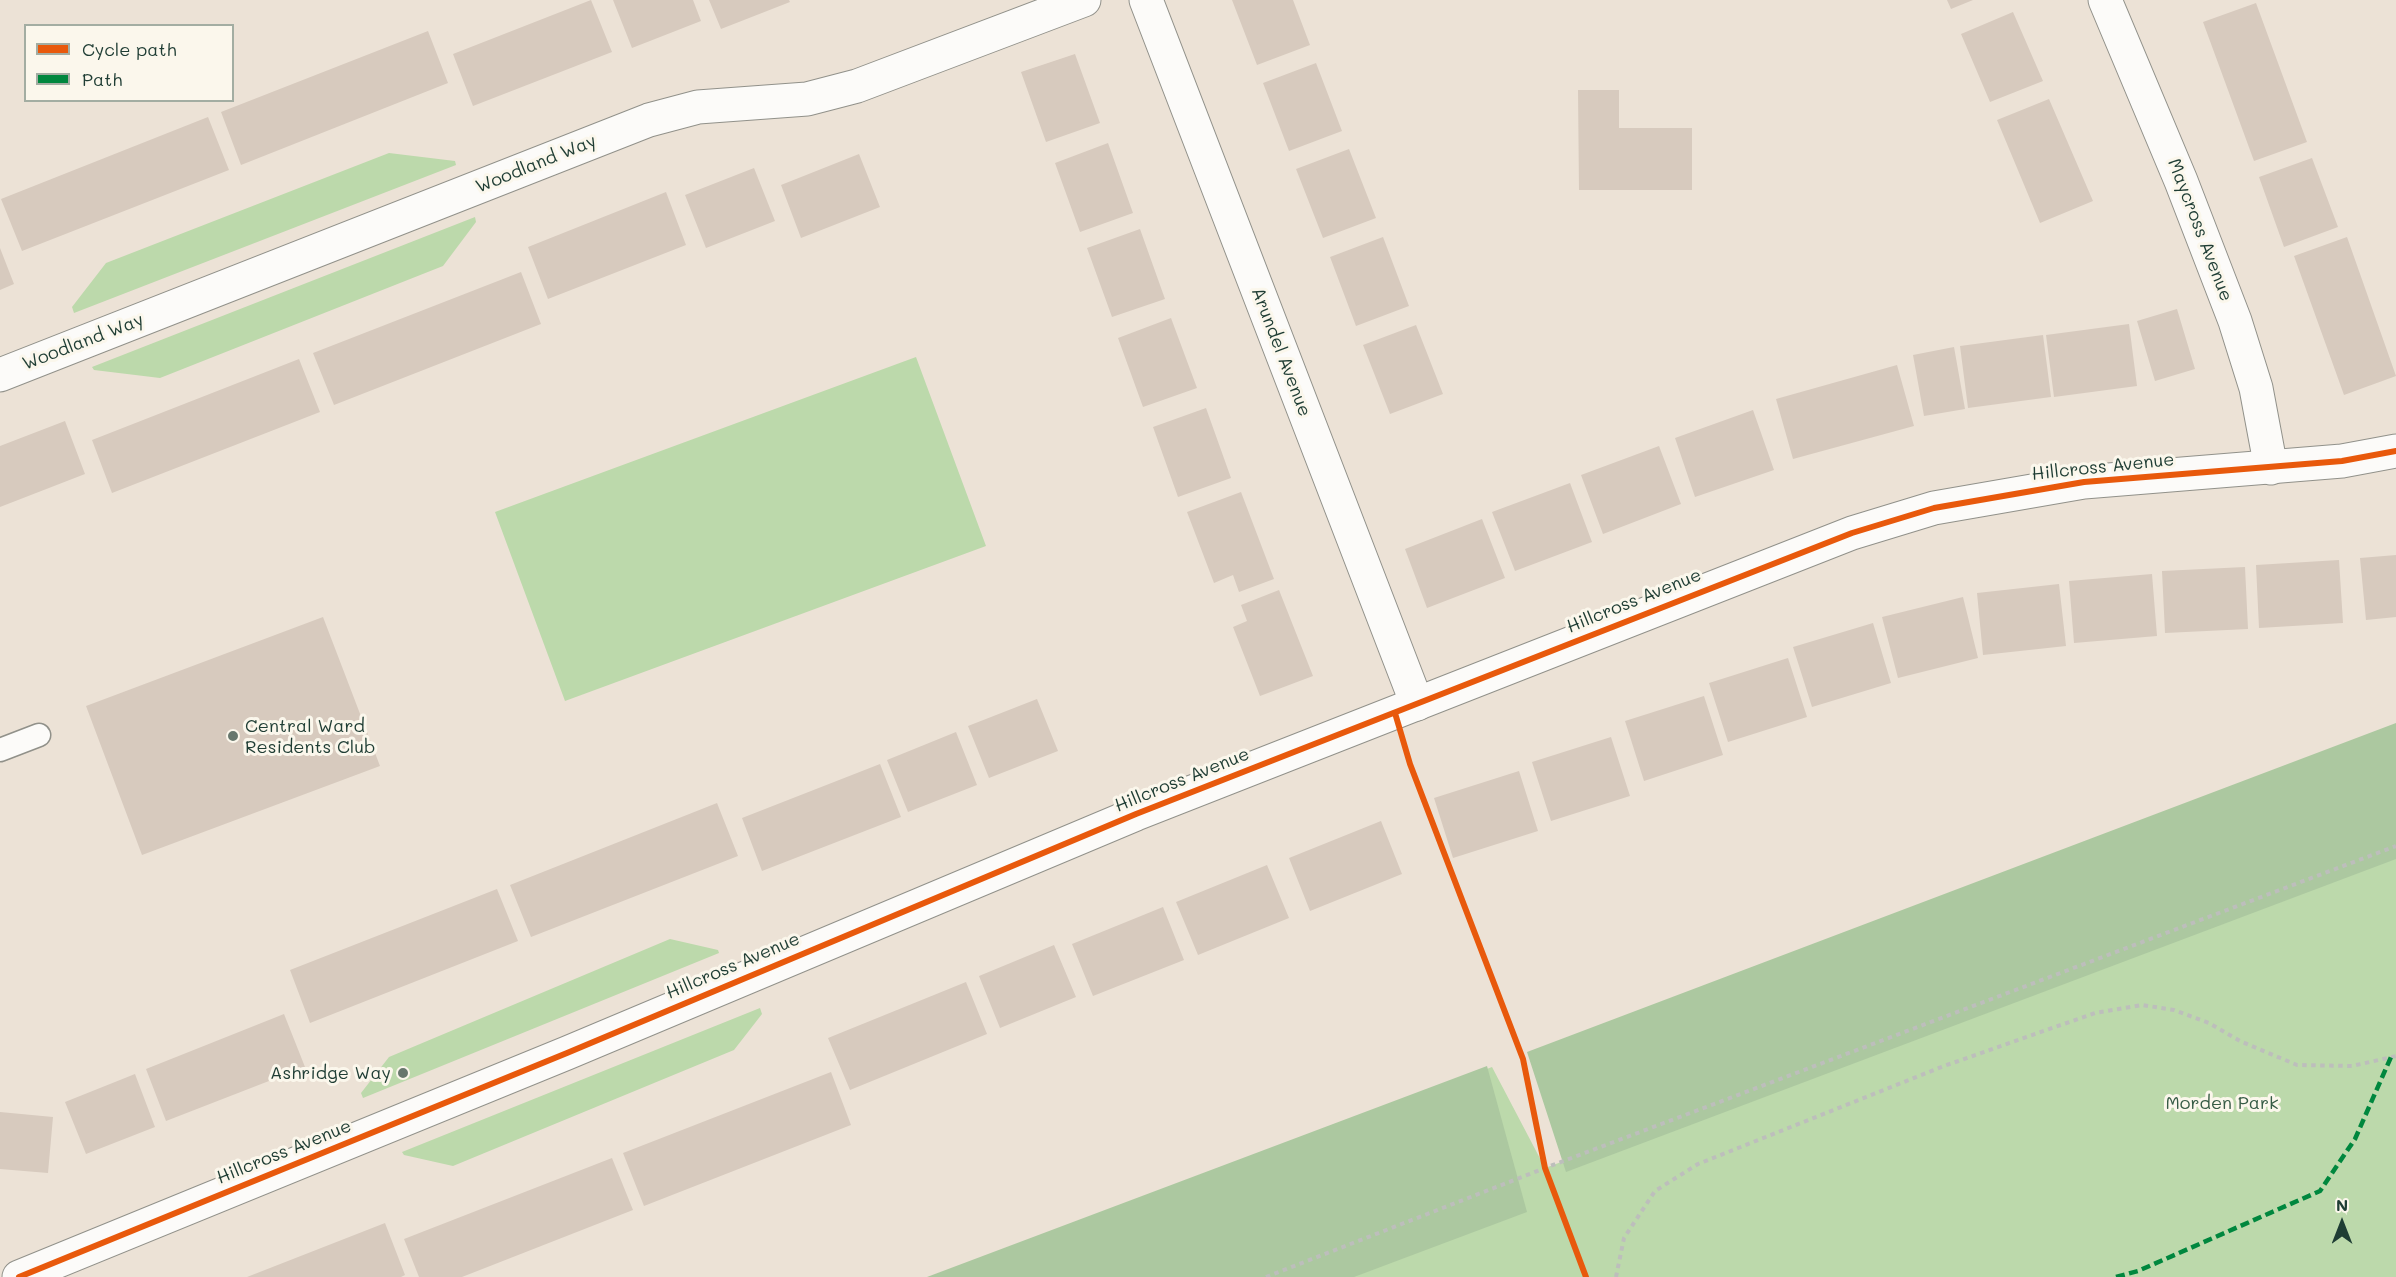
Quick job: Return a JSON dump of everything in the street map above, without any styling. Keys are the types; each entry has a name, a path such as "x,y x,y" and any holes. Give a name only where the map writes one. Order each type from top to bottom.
{"street":[{"name":"Woodland Way","path":"0,375 649,120 698,107 807,99 857,86 1084,0"},
{"name":"Arundel Avenue","path":"1146,0 1417,704"},
{"name":"Maycross Avenue","path":"2105,0 2181,181 2235,321 2256,387 2271,468"},
{"name":"Hillcross Avenue","path":"19,1277 567,1053 1136,814 1759,567 1904,516 2003,494 2084,482 2342,461 2396,451"}],"lane":[{"path":"0,750 39,735"}],"path":[{"path":"1266,1277 1545,1168 2396,846"},
{"path":"1616,1277 1624,1238 1655,1191 1698,1164 1944,1066 2095,1013 2142,1005 2174,1010 2209,1023 2240,1041 2297,1065 2352,1066 2396,1056"},
{"path":"1543,1157 1549,1179"}],"green space":[{"path":"389,153 455,161 456,165 74,313 72,307 106,263"},
{"path":"475,217 476,222 443,266 160,378 94,370 92,367"},
{"path":"916,357 986,546 565,701 495,512"},
{"path":"2396,723 2396,859 1566,1172 1527,1052"},
{"name":"Morden Park","path":"2396,854 2396,1277 940,1277 1492,1067 1545,1168"},
{"path":"670,939 718,950 719,953 363,1098 361,1093 389,1057"},
{"path":"760,1008 762,1014 734,1050 453,1166 404,1155 402,1152"},
{"path":"1487,1066 1527,1212 1354,1277 927,1277"}],"building":[{"path":"591,0 612,52 473,106 453,54"},
{"path":"613,0 693,0 701,21 632,48"},
{"path":"709,0 789,0 790,2 721,29"},
{"path":"1232,0 1293,0 1310,45 1257,65"},
{"path":"1947,0 1973,0 1951,9"},
{"path":"2256,3 2307,142 2254,161 2203,22"},
{"path":"2013,12 2043,81 1990,102 1961,34"},
{"path":"428,31 448,83 241,165 221,112"},
{"path":"1075,54 1100,123 1046,142 1021,72"},
{"path":"1316,63 1342,131 1289,151 1263,83"},
{"path":"1578,90 1619,90 1619,128 1692,128 1692,190 1579,190"},
{"path":"2049,99 2093,201 2040,223 1997,120"},
{"path":"208,117 229,170 22,251 1,199"},
{"path":"1108,143 1133,213 1080,232 1055,163"},
{"path":"1349,149 1376,218 1323,238 1296,169"},
{"path":"859,154 880,207 801,238 781,185"},
{"path":"2312,158 2338,227 2284,247 2259,177"},
{"path":"754,168 775,221 706,248 685,195"},
{"path":"666,192 686,245 548,299 528,247"},
{"path":"1140,229 1165,299 1112,317 1087,248"},
{"path":"1383,237 1409,306 1356,326 1330,257"},
{"path":"2347,237 2396,376 2344,395 2294,256"},
{"path":"0,248 14,284 0,290"},
{"path":"521,272 541,324 334,405 313,353"},
{"path":"2177,309 2195,369 2155,381 2137,321"},
{"path":"1171,318 1197,388 1143,407 1118,338"},
{"path":"2129,324 2137,386 2054,397 2046,335"},
{"path":"1416,325 1443,394 1390,414 1363,345"},
{"path":"2043,335 2051,397 1968,408 1960,346"},
{"path":"1954,347 1965,409 1924,416 1913,355"},
{"path":"299,359 320,412 112,493 92,440"},
{"path":"1897,365 1914,426 1793,459 1776,399"},
{"path":"1206,408 1231,478 1178,497 1153,427"},
{"path":"1753,410 1774,470 1695,497 1675,438"},
{"path":"65,421 85,474 0,507 0,446"},
{"path":"1659,446 1681,504 1603,534 1581,475"},
{"path":"1570,483 1592,542 1515,571 1492,512"},
{"path":"1241,492 1274,579 1239,592 1233,575 1214,583 1187,512"},
{"path":"1482,519 1505,578 1427,608 1405,549"},
{"path":"2396,555 2396,617 2366,620 2360,558"},
{"path":"2339,560 2343,623 2259,628 2256,565"},
{"path":"2245,567 2248,629 2165,633 2162,571"},
{"path":"2152,574 2157,636 2074,643 2069,581"},
{"path":"2059,584 2066,646 1983,655 1977,593"},
{"path":"1279,590 1313,676 1260,696 1233,627 1247,621 1241,605"},
{"path":"1963,597 1978,658 1898,678 1882,617"},
{"name":"Central Ward Residents Club","path":"323,617 380,766 142,855 86,706"},
{"path":"1873,623 1891,683 1812,707 1793,647"},
{"path":"1788,658 1807,717 1728,742 1709,683"},
{"path":"1704,696 1723,755 1644,781 1625,721"},
{"path":"1037,699 1058,751 989,778 968,726"},
{"path":"956,732 977,785 908,812 887,760"},
{"path":"1611,737 1630,796 1551,821 1532,762"},
{"path":"880,764 901,817 762,871 742,818"},
{"path":"1519,771 1538,831 1453,858 1434,798"},
{"path":"717,803 738,856 531,937 510,885"},
{"path":"1381,821 1402,874 1310,911 1289,858"},
{"path":"1267,865 1289,918 1198,955 1176,902"},
{"path":"497,889 518,941 310,1023 290,970"},
{"path":"1163,907 1184,960 1093,996 1072,944"},
{"path":"1054,945 1076,997 1000,1028 979,976"},
{"path":"966,982 987,1034 850,1090 828,1038"},
{"path":"284,1014 305,1067 166,1121 146,1069"},
{"path":"831,1072 851,1125 644,1206 623,1153"},
{"path":"135,1074 155,1127 86,1154 65,1102"},
{"path":"0,1112 53,1117 48,1173 0,1169"},
{"path":"612,1158 633,1210 462,1277 419,1277 404,1239"},
{"path":"385,1223 405,1275 401,1277 247,1277"}],"marked path":[{"path":"2116,1277 2138,1271 2320,1191 2355,1139 2391,1057"}],"cycle path":[{"path":"19,1277 567,1053 1136,814 1852,533 1934,508 2084,482 2342,461 2396,451"},
{"path":"1395,713 1410,764 1523,1059 1545,1168 1586,1277"}],"place":[{"name":"Central Ward Residents Club","path":"233,736"},
{"name":"Ashridge Way","path":"403,1073"}]}
